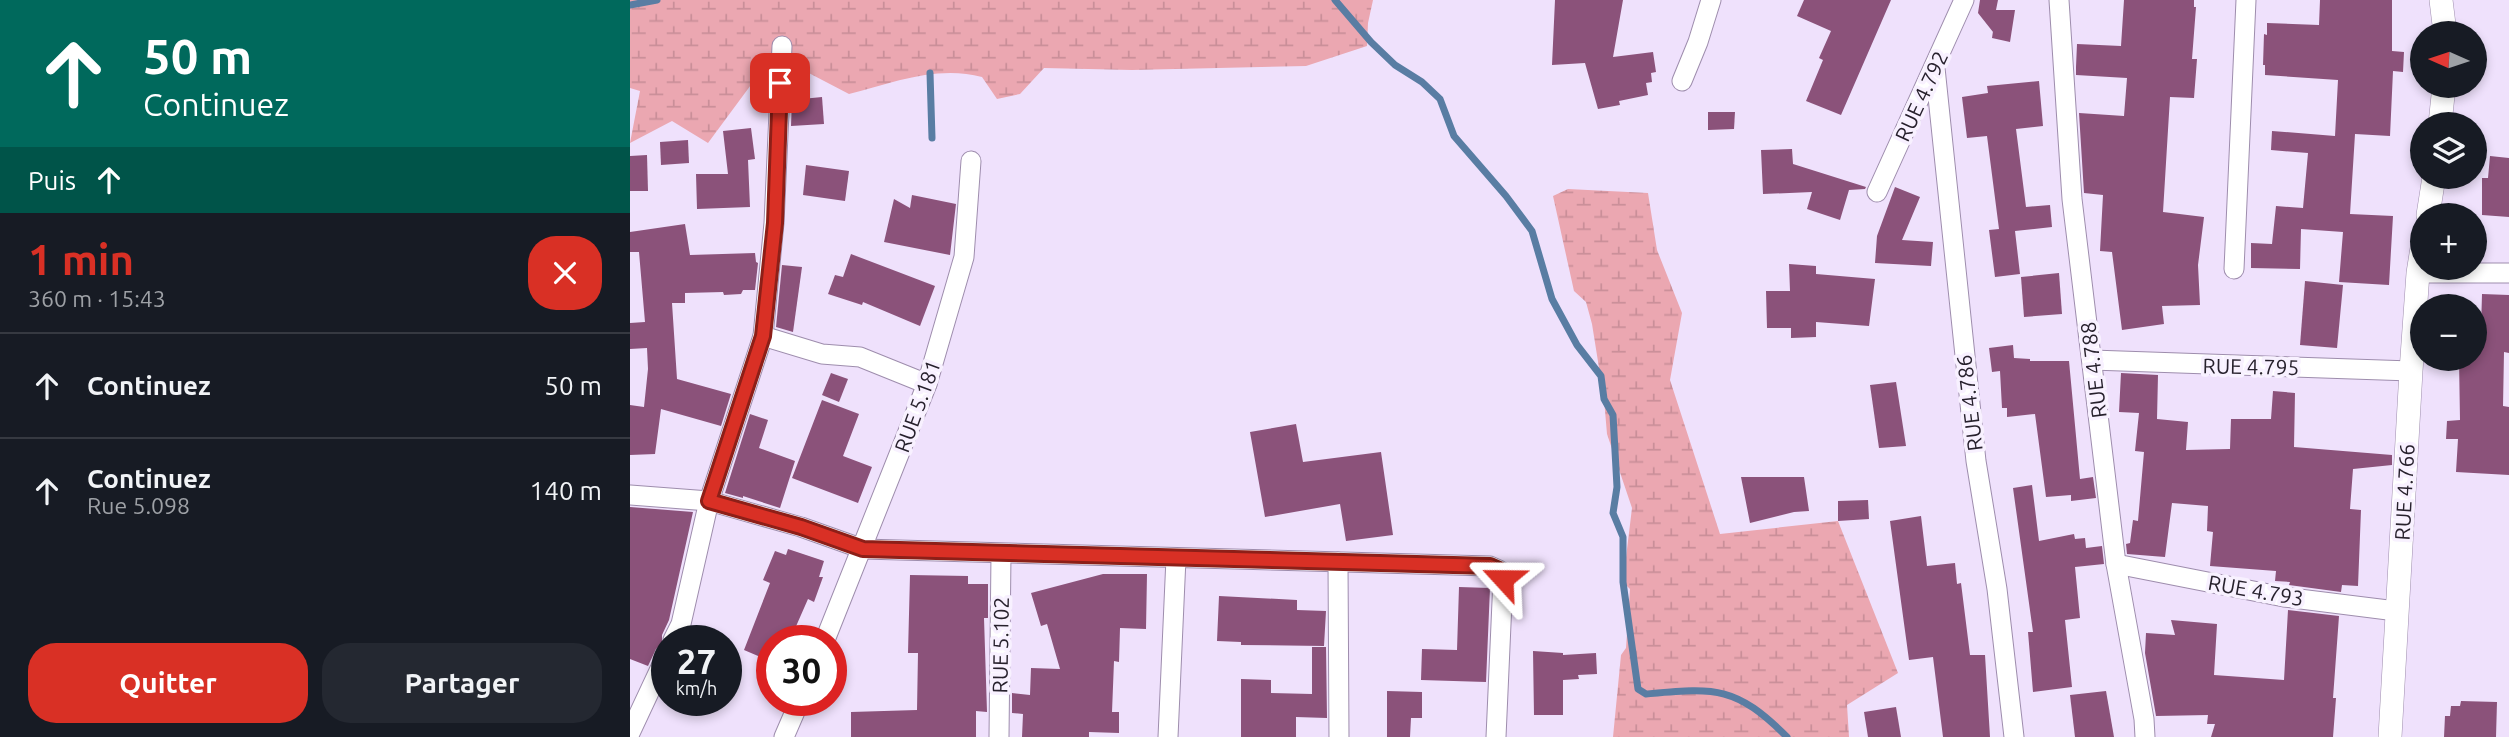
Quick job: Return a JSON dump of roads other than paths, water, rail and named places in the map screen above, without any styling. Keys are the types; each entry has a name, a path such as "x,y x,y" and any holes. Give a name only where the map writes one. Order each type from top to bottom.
{"street":[{"path":"1682,81 1711,0"},
{"name":"RUE 4.792","path":"1877,192 1964,0"},
{"name":"RUE 4.788","path":"2059,0 2072,199 2116,564 2145,737"},
{"path":"2234,270 2246,0"},
{"path":"2441,0 2444,21"},
{"path":"680,625 709,501 763,336 775,223 782,46"},
{"name":"RUE 4.786","path":"1935,68 1976,461 1997,589 2014,737"},
{"name":"RUE 5.181","path":"831,625 927,384 964,257 971,161"},
{"path":"2487,273 2509,273"},
{"path":"763,336 822,354 860,357 927,384"},
{"name":"RUE 4.795","path":"2092,360 2410,371"},
{"name":"RUE 4.766","path":"2390,737 2411,371"},
{"path":"630,495 709,501 801,527 863,549 1490,566 1499,570 1503,579 1496,737"},
{"name":"RUE 5.102","path":"999,737 1001,554"},
{"path":"1168,737 1176,558"},
{"path":"1338,562 1339,737"},
{"name":"RUE 4.793","path":"2116,564 2284,597 2396,611"},
{"path":"630,733 651,688"},
{"path":"784,737 793,716"}],"waterway":[{"path":"630,5 657,0"},
{"path":"1335,0 1395,65 1422,82 1440,99 1454,136 1506,196 1532,231 1552,299 1577,345 1601,376 1604,399 1613,415 1617,487 1613,513 1623,537 1623,582 1638,689 1646,694 1690,691 1723,694 1753,708 1787,737"},
{"path":"930,73 932,138"}]}
